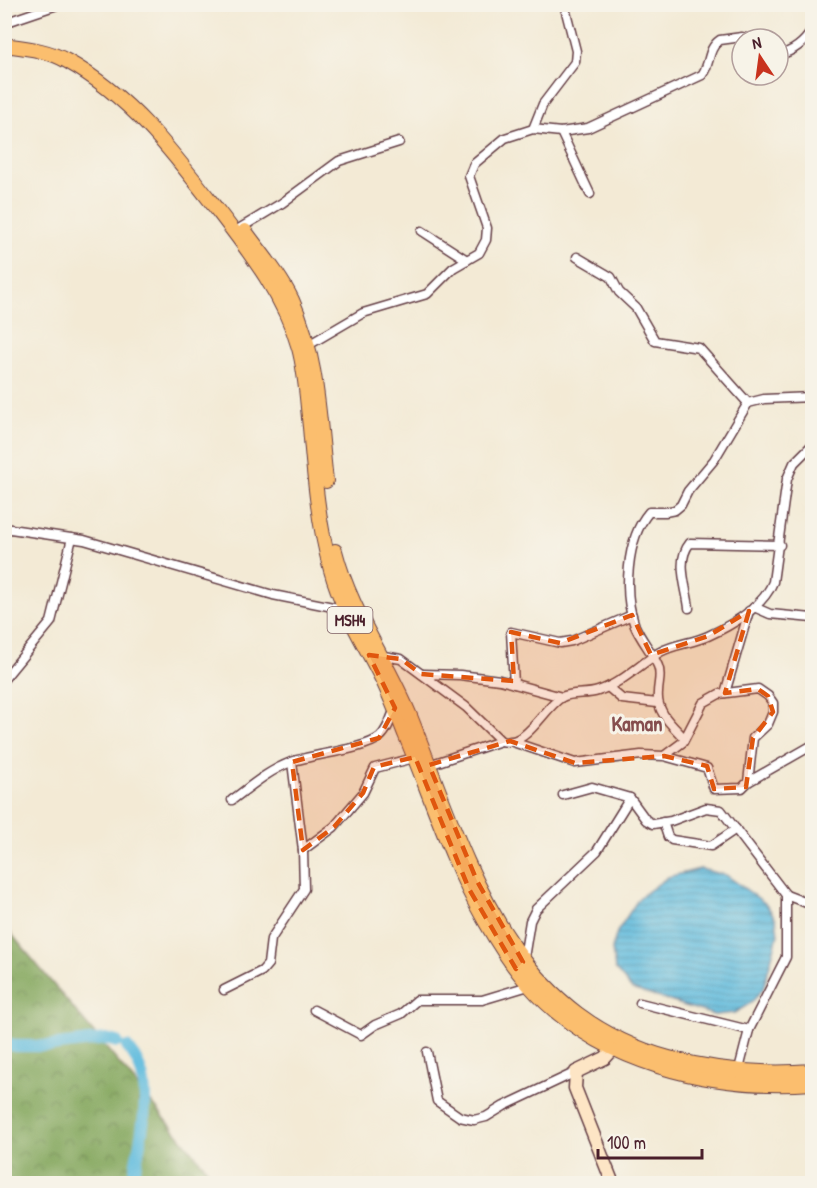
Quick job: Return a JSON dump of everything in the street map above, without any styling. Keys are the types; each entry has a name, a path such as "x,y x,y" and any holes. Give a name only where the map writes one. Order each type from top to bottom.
{"main road":[{"name":"MSH4","path":"4,36 63,49 78,57 145,108 160,124 238,230 282,302 304,348 323,536 331,570 375,655 403,700 465,880 485,920 554,1009 646,1063 775,1085 813,1083"},
{"name":"MSH4","path":"4,45 48,52 64,59 136,112 157,133 238,230"},
{"name":"MSH4","path":"375,655 395,708 423,759"},
{"name":"MSH4","path":"737,1077 813,1071"}],"street":[{"path":"4,23 60,4"},
{"path":"533,129 543,104 575,63 576,51 564,4"},
{"path":"790,52 807,39 813,30"},
{"path":"304,348 363,313 427,294 453,268 479,254 486,240 487,228 469,176 474,164 505,138 533,129 561,132 602,123 697,78 706,69 709,53 720,40 730,38"},
{"path":"561,132 590,194"},
{"path":"238,230 339,160 399,142"},
{"path":"422,231 466,260"},
{"path":"578,257 611,277 619,292 636,309 654,341 699,348 748,403"},
{"path":"684,738 657,704 660,676 632,615 628,567 631,548 645,517 654,510 665,512 675,510 681,505 688,492 714,460 748,403 764,399 813,397"},
{"path":"421,674 460,675 500,680 562,697 597,692 661,652 708,636 752,609 768,595 773,582 780,545 787,479 794,463 813,444"},
{"path":"5,528 72,538 254,590 351,610"},
{"path":"4,679 49,625 72,538"},
{"path":"689,608 682,571 686,548 690,543 780,545"},
{"path":"752,609 770,614 813,618"},
{"path":"725,693 752,609"},
{"path":"514,684 511,632 560,643 572,641 632,615"},
{"path":"375,655 401,659 466,707 505,741 575,763 641,755 663,756 704,766 714,789 720,791 746,787 753,738 768,724 773,712 773,703 758,689 725,693 703,703 684,738 663,756"},
{"path":"608,687 622,699 657,704"},
{"path":"303,850 334,827 363,793 375,768 505,741 525,734 562,697"},
{"path":"232,800 271,771 292,762 363,745 378,738 386,730 395,708"},
{"path":"748,782 811,746"},
{"path":"224,990 254,977 268,964 271,939 304,890 303,850 292,762"},
{"path":"563,795 592,787 630,798 646,820 653,824 705,808 721,810 786,895 813,905"},
{"path":"520,965 530,921 536,909 597,851 630,798"},
{"path":"663,822 668,837 672,840 711,846 736,829"},
{"path":"737,1077 749,1030 786,957 786,895"},
{"path":"314,1010 360,1035 401,1014 417,1000 482,1000 535,984"},
{"path":"640,1003 749,1030"},
{"path":"427,1052 437,1101 465,1119 486,1117 504,1106 605,1058 618,1045"},
{"path":"576,1072 575,1088 613,1184"}],"highlighted area":[{"path":"749,611 725,693 758,689 768,696 773,712 753,738 746,787 714,789 707,766 664,756 575,763 510,741 429,765 477,881 523,962 516,969 469,889 415,757 374,767 363,793 334,827 303,850 292,762 379,738 395,708 369,655 401,659 421,674 514,681 511,632 560,643 632,615 651,655 708,636"}],"green space":[{"path":"4,925 211,1174 210,1183 5,1183"}],"water":[{"path":"700,869 726,875 766,904 776,919 778,935 763,989 751,1003 734,1013 714,1015 632,989 615,969 612,949 617,932 639,898 668,877"}],"waterway":[{"path":"4,1042 14,1046 50,1046 106,1039 117,1042"},
{"path":"127,1047 137,1061 143,1077 145,1095 142,1131 132,1184"}],"district":[{"name":"Kaman","path":"637,723"}]}
